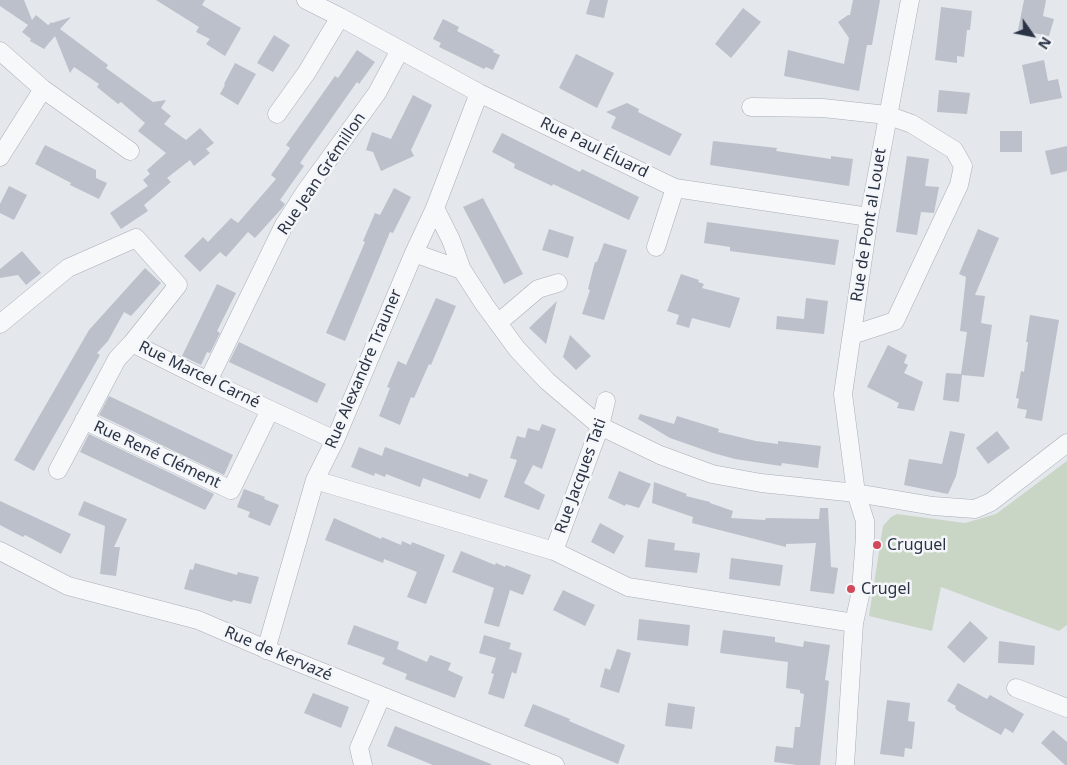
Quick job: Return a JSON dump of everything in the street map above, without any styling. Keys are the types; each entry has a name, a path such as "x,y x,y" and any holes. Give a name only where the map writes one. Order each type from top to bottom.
{"street":[{"name":"Rue Paul Éluard","path":"306,0 479,93 675,188 869,217"},
{"name":"Rue de Pont al Louet","path":"845,765 854,623 861,591 865,521 856,493 843,394 869,217 910,0"},
{"path":"278,114 307,72 340,17"},
{"name":"Rue Jean Grémillon","path":"208,382 284,225 305,192 377,93 400,50"},
{"path":"0,51 43,89 130,151"},
{"path":"0,157 43,89"},
{"name":"Rue Alexandre Trauner","path":"266,650 315,480 335,440 414,252 435,208 479,93"},
{"path":"751,107 823,108 887,115 912,124 954,150 963,166 959,185 895,321 852,335"},
{"path":"656,247 675,188"},
{"path":"435,208 451,240 462,270 517,350 547,381 600,426 660,455 712,474 761,483 856,493 933,506 975,509 991,502 1067,443"},
{"name":"Rue Marcel Carné","path":"0,324 68,268 136,238 178,286 132,343 208,382 335,440"},
{"path":"414,252 462,270"},
{"path":"498,323 538,289 558,283"},
{"name":"Rue René Clément","path":"58,470 117,359 132,343"},
{"name":"Rue Jacques Tati","path":"554,551 600,426 606,400"},
{"name":"Rue René Clément","path":"84,420 231,490 270,410"},
{"path":"315,480 554,551 628,587 854,623"},
{"name":"Rue de Kervazé","path":"0,552 68,586 198,620 381,697 555,765"},
{"path":"1016,688 1067,708"},
{"path":"363,765 359,748 381,697"}],"green space":[{"path":"1067,461 1067,625 1059,631 941,587 932,631 869,616 883,526 891,517 897,514 965,523 996,514"}],"building":[{"path":"0,0 24,0 32,20 36,15 48,25 50,22 71,17 60,29 108,65 106,68 153,102 166,100 161,108 171,116 164,124 186,140 200,128 214,143 206,149 210,153 194,166 190,160 167,178 171,182 144,205 148,211 121,229 110,213 148,186 143,180 150,174 147,170 166,153 138,131 145,123 121,102 118,104 97,87 99,84 74,67 70,73 55,36 44,49 30,41 31,39 22,32 28,25 0,6"},
{"path":"156,0 205,0 202,5 241,28 225,56 206,44 210,39 196,32 199,27"},
{"path":"590,0 608,0 604,18 586,14"},
{"path":"853,0 880,0 872,45 867,45 859,91 784,76 788,50 844,64 849,38 838,22 850,15"},
{"path":"1024,0 1046,0 1043,16 1054,19 1049,36 1018,30"},
{"path":"941,7 972,11 970,30 967,30 964,57 957,56 957,63 935,60"},
{"path":"743,8 761,22 731,58 715,44"},
{"path":"443,19 459,27 457,31 500,55 493,70 486,67 484,69 439,47 441,43 433,39"},
{"path":"274,35 290,45 273,72 257,63"},
{"path":"357,50 375,62 359,84 357,82 300,163 304,166 280,200 285,204 283,207 255,238 248,232 226,257 220,252 200,272 184,256 203,237 208,242 231,218 238,223 276,179 271,175 290,148 286,145 335,76 338,78"},
{"path":"576,54 614,73 597,108 559,88"},
{"path":"1044,60 1048,81 1058,79 1062,98 1030,104 1022,65"},
{"path":"235,63 256,74 238,105 220,94"},
{"path":"939,90 970,93 967,114 937,112"},
{"path":"413,95 432,105 411,150 414,156 381,171 373,152 366,150 372,132 391,139"},
{"path":"627,103 639,109 638,112 682,134 670,156 611,128 616,117 606,112"},
{"path":"1000,131 1022,131 1022,152 1000,152"},
{"path":"502,133 580,172 582,169 639,197 629,220 514,168 515,164 492,152"},
{"path":"713,141 777,148 776,151 831,159 831,156 853,159 849,186 710,165"},
{"path":"45,145 96,170 96,178 107,183 99,199 70,185 71,183 35,164"},
{"path":"1067,146 1067,171 1051,175 1045,151"},
{"path":"907,156 929,159 925,186 939,187 934,213 921,212 917,235 896,232"},
{"path":"9,186 27,195 14,220 0,213 0,204"},
{"path":"394,188 411,197 393,233 390,232 345,341 326,333 365,242 363,241 375,213 380,215"},
{"path":"483,198 523,274 504,284 463,207"},
{"path":"707,222 839,240 835,265 730,251 730,247 704,243"},
{"path":"549,229 574,237 568,258 542,250"},
{"path":"978,229 999,238 975,295 985,296 981,323 992,325 984,377 962,375 959,402 943,400 946,373 961,374 967,332 960,331 966,277 959,274"},
{"path":"604,243 627,250 604,320 582,314 590,290 588,289 595,262 597,262"},
{"path":"22,251 41,273 26,285 18,275 0,278 0,269"},
{"path":"145,268 161,283 131,316 124,312 108,341 97,353 100,355 34,471 14,460 89,330"},
{"path":"681,274 699,280 698,282 704,284 702,288 740,298 730,328 692,318 689,328 676,324 679,315 667,311"},
{"path":"217,284 236,293 217,331 220,333 210,353 207,352 201,365 182,356"},
{"path":"436,298 456,306 431,365 429,364 414,398 411,397 400,425 379,416 390,388 387,387 398,361 406,365"},
{"path":"806,298 828,301 824,334 776,329 777,316 804,319"},
{"path":"557,301 546,344 529,328"},
{"path":"1030,315 1059,320 1042,421 1025,418 1027,410 1017,408 1019,399 1016,398 1021,371 1024,372"},
{"path":"570,335 591,356 576,370 563,357"},
{"path":"239,342 326,384 317,403 229,362"},
{"path":"888,345 907,355 904,363 908,365 904,373 923,382 914,411 897,408 899,403 867,387"},
{"path":"109,396 233,455 224,475 99,415"},
{"path":"640,414 674,424 677,416 719,429 718,432 756,441 778,444 778,441 821,446 818,468 782,463 781,466 735,459 713,453 670,438 638,419"},
{"path":"542,424 556,429 542,469 533,465 524,483 545,495 539,510 504,497 517,460 510,458 517,436 525,438 528,428 539,431"},
{"path":"950,431 965,434 956,476 948,494 904,485 909,459 942,464"},
{"path":"997,431 1010,448 988,464 976,448"},
{"path":"89,434 214,494 205,510 80,452"},
{"path":"359,447 382,456 385,447 468,477 469,473 488,480 480,499 423,478 420,487 386,474 385,477 375,473 374,476 351,467"},
{"path":"619,471 651,484 639,508 626,504 625,506 608,498"},
{"path":"654,482 687,494 686,496 710,502 733,511 731,518 765,520 766,518 819,519 820,508 828,508 831,567 838,568 834,594 810,591 816,543 786,544 786,547 692,523 693,517 652,503"},
{"path":"244,489 279,505 270,526 248,517 250,512 237,507"},
{"path":"0,501 71,534 61,554 25,535 23,537 0,525"},
{"path":"84,501 127,519 114,547 120,547 116,576 100,574 105,526 78,515"},
{"path":"334,518 381,539 382,537 401,545 402,541 411,545 412,542 445,555 426,604 407,597 417,572 384,559 383,563 325,540"},
{"path":"600,523 624,536 614,554 591,542"},
{"path":"648,539 675,543 674,550 700,553 697,573 645,567"},
{"path":"461,551 495,565 496,563 505,567 506,565 531,575 523,595 510,590 499,627 484,623 494,588 452,572"},
{"path":"731,558 783,565 780,586 729,579"},
{"path":"195,563 237,575 238,572 259,577 251,604 233,600 232,602 184,589 190,569 193,570"},
{"path":"563,590 595,605 585,626 553,610"},
{"path":"639,619 690,625 688,646 637,640"},
{"path":"970,621 988,638 964,663 947,647"},
{"path":"354,625 399,642 397,649 427,662 430,655 451,663 448,670 463,677 455,698 405,679 407,674 382,664 385,658 347,644"},
{"path":"723,630 775,637 775,642 803,647 804,641 830,645 825,680 829,681 820,765 774,762 776,746 793,748 795,727 800,727 804,694 800,693 800,690 786,688 788,662 720,653"},
{"path":"484,635 511,643 509,649 522,653 516,674 512,672 504,699 488,694 494,674 491,673 496,658 479,653"},
{"path":"999,641 1035,646 1034,665 998,663"},
{"path":"617,649 631,653 619,693 600,687 605,668 610,670"},
{"path":"958,683 987,699 990,695 1024,714 1013,733 1005,728 1001,735 958,711 955,708 956,706 947,701"},
{"path":"313,693 349,707 341,728 304,713"},
{"path":"887,700 910,703 908,721 915,722 912,749 905,748 904,757 880,754"},
{"path":"668,703 695,707 692,729 665,726"},
{"path":"533,704 625,745 618,764 524,726"},
{"path":"395,726 491,765 433,765 387,746"},
{"path":"1053,730 1067,742 1067,765 1041,743"}],"place":[{"name":"Cruguel","path":"877,545"},
{"name":"Crugel","path":"851,589"}]}
